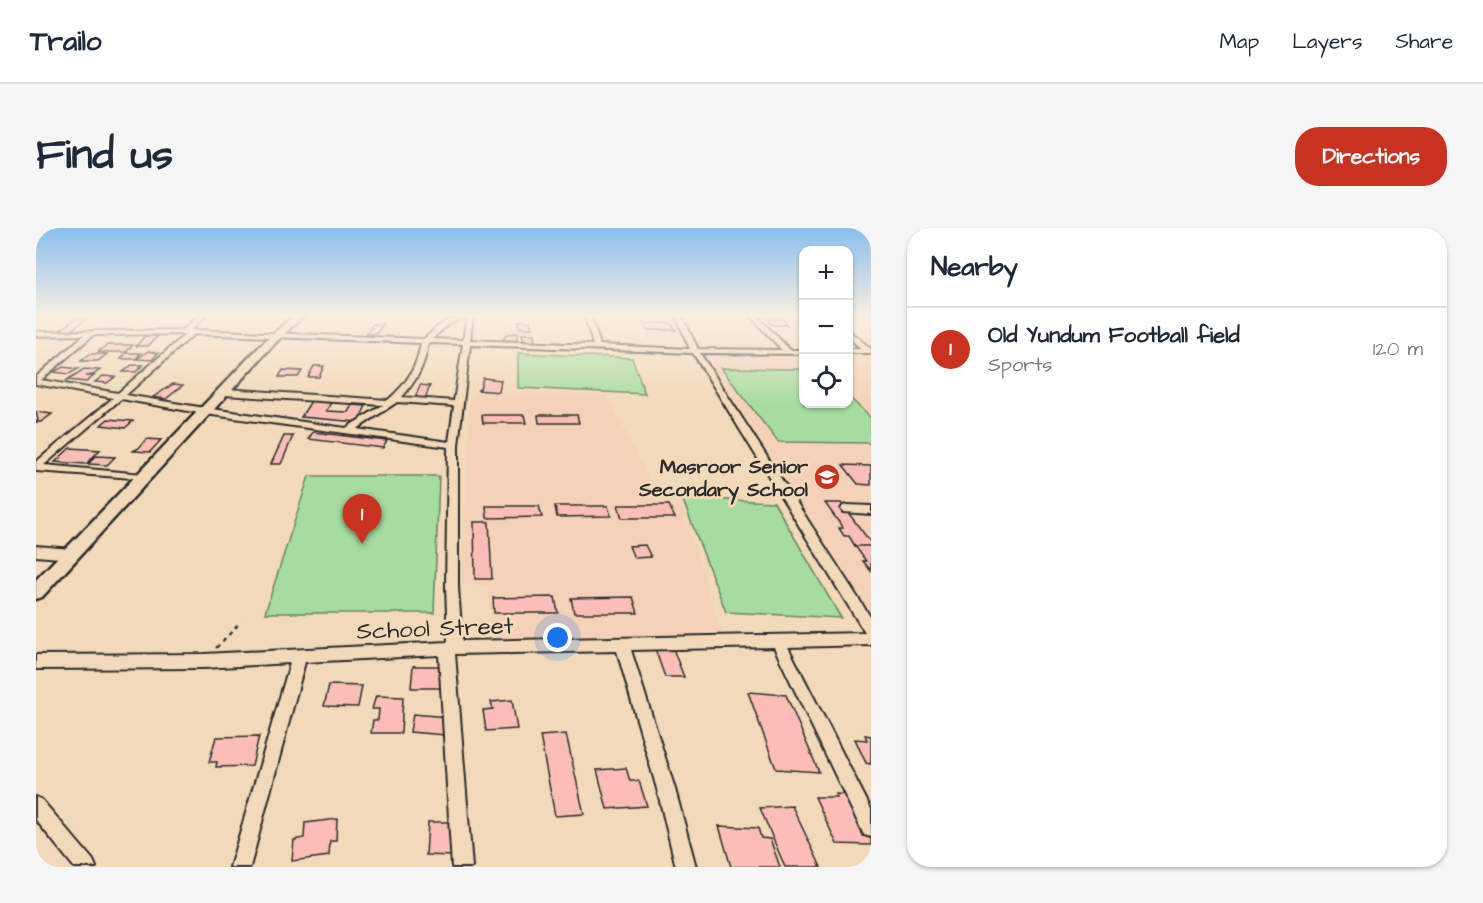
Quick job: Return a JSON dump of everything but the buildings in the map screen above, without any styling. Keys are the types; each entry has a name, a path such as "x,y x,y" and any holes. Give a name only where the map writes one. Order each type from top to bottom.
{"street":[{"path":"36,382 77,346"},
{"path":"36,468 163,360 176,346"},
{"path":"36,592 268,346"},
{"path":"347,431 394,401 414,379 424,357 425,346"},
{"path":"462,867 451,649 453,445 465,346"},
{"path":"591,346 695,351 799,352"},
{"path":"693,346 871,630"},
{"path":"782,346 788,352"},
{"path":"853,351 869,351"},
{"path":"36,382 205,411 453,445"},
{"path":"224,392 458,404"},
{"path":"36,468 143,477"},
{"path":"847,509 871,510"},
{"path":"36,551 72,554"},
{"name":"School Street","path":"36,662 204,661 451,649 871,639"},
{"path":"778,641 871,828"},
{"path":"622,645 666,789 686,867"},
{"path":"240,867 299,656"},
{"path":"36,806 86,867"}],"path":[{"path":"204,661 241,622"}],"shaded area":[{"name":"Masroor Senior Secondary School","path":"871,353 871,612 704,355 799,354 799,408 853,408 853,354"},
{"path":"471,392 606,394 655,491 678,493 722,635 492,644 488,585 462,584"}],"green space":[{"path":"518,353 632,358 645,394 518,388"},
{"path":"721,368 799,369 799,408 853,408 853,401 871,418 871,443 778,442"},
{"path":"309,476 439,476 434,613 265,613"},
{"path":"682,498 774,502 841,618 726,612"}],"place":[{"name":"Masroor Senior Secondary School","path":"827,477"},
{"name":"Old Yundum Football field","path":"362,544"}]}
